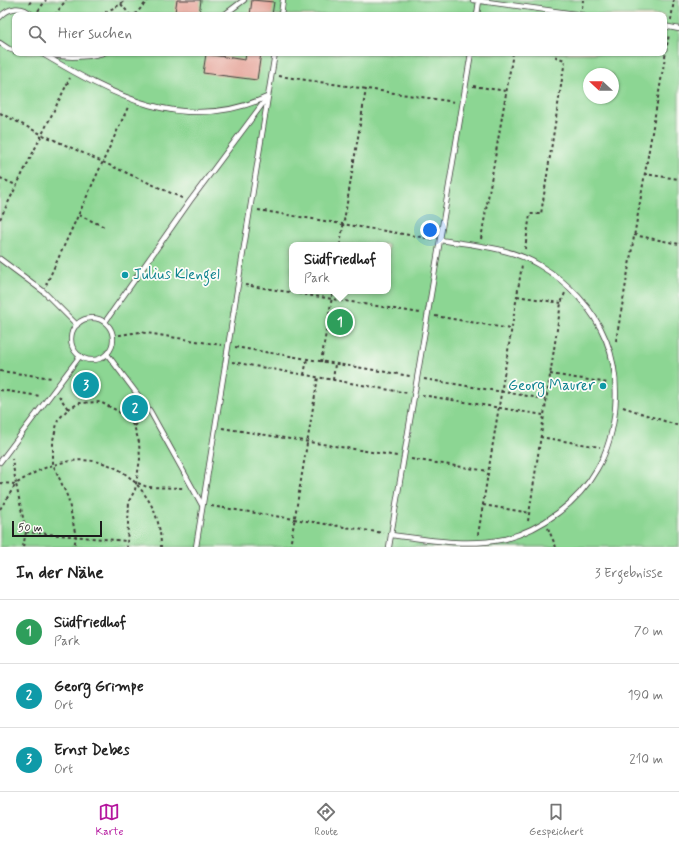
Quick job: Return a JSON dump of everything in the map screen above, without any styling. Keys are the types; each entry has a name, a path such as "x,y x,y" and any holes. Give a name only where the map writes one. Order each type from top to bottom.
{"lane":[{"path":"228,12 244,0"},
{"path":"282,12 284,0"},
{"path":"473,0 561,12"},
{"path":"477,12 479,1"},
{"path":"0,17 8,10 14,8 28,12"},
{"path":"667,26 679,29"},
{"path":"0,42 4,46 12,50"},
{"path":"0,52 4,46"},
{"path":"46,56 73,72 131,100 179,110 205,112 234,110 268,96"},
{"path":"57,56 85,56"},
{"path":"196,547 275,56"},
{"path":"390,547 471,56"},
{"path":"105,322 190,201 268,96"},
{"path":"392,534 446,543 476,544 504,539 527,532 545,522 563,508 583,488 597,469 606,448 615,403 615,384 607,342 598,323 585,304 569,287 544,268 524,256 480,246 440,240"},
{"path":"0,259 43,291 77,324"},
{"path":"89,318 100,319 105,322 112,331 113,336 112,347 107,354 95,360 90,360 80,356 73,348 71,342 73,331 77,324 89,318"},
{"path":"107,354 150,411 202,505"},
{"path":"0,462 80,356"}],"path":[{"path":"36,12 46,0"},
{"path":"57,12 66,0"},
{"path":"105,12 124,0"},
{"path":"138,12 148,0"},
{"path":"667,44 674,0"},
{"path":"120,4 127,12"},
{"path":"480,246 512,56"},
{"path":"476,544 530,214 541,214 565,60 556,56"},
{"path":"614,347 665,56"},
{"path":"0,219 73,72"},
{"path":"272,75 462,103"},
{"path":"466,84 506,91"},
{"path":"340,242 366,89"},
{"path":"43,291 131,100"},
{"path":"0,113 42,134 190,201"},
{"path":"644,174 679,179"},
{"path":"0,178 16,185"},
{"path":"250,209 440,240"},
{"path":"79,215 105,228"},
{"path":"634,235 679,244"},
{"path":"238,284 289,292"},
{"path":"527,532 543,415 562,297 569,287"},
{"path":"300,294 511,329"},
{"path":"321,362 332,294"},
{"path":"517,296 561,303"},
{"path":"113,336 140,332 307,359 501,393 546,399"},
{"path":"304,375 307,359"},
{"path":"225,361 543,415"},
{"path":"333,380 335,364"},
{"path":"0,371 62,380"},
{"path":"550,374 615,384"},
{"path":"290,547 318,377"},
{"path":"55,389 68,408"},
{"path":"0,390 49,397"},
{"path":"74,547 76,536 68,498 53,464 53,440 58,420 68,408 80,402 100,402 118,411 134,426 139,442 140,459 137,483 129,501 126,541 127,547"},
{"path":"615,403 679,426"},
{"path":"134,426 150,411"},
{"path":"215,427 488,471"},
{"path":"540,437 606,448"},
{"path":"10,448 26,532 23,547"},
{"path":"0,509 16,484 33,472 53,464 76,460 103,461 124,472 137,483 153,506 159,527 161,547"},
{"path":"0,483 16,484"},
{"path":"137,483 146,487 192,488"},
{"path":"202,505 392,534"},
{"path":"483,505 530,513"},
{"path":"545,522 556,547"},
{"path":"26,532 126,541"}],"green space":[{"path":"0,0 679,0 679,547 0,547"}],"building":[{"path":"177,0 201,0 199,12 175,12"},
{"path":"252,0 274,2 272,12 250,12"},
{"path":"206,56 219,56 245,60 246,56 261,56 257,80 203,73"}],"place":[{"name":"Julius Klengel","path":"125,275"},
{"name":"Südfriedhof","path":"340,322"},
{"name":"Ernst Debes","path":"86,385"},
{"name":"Georg Maurer","path":"603,386"},
{"name":"Georg Grimpe","path":"135,408"}]}
